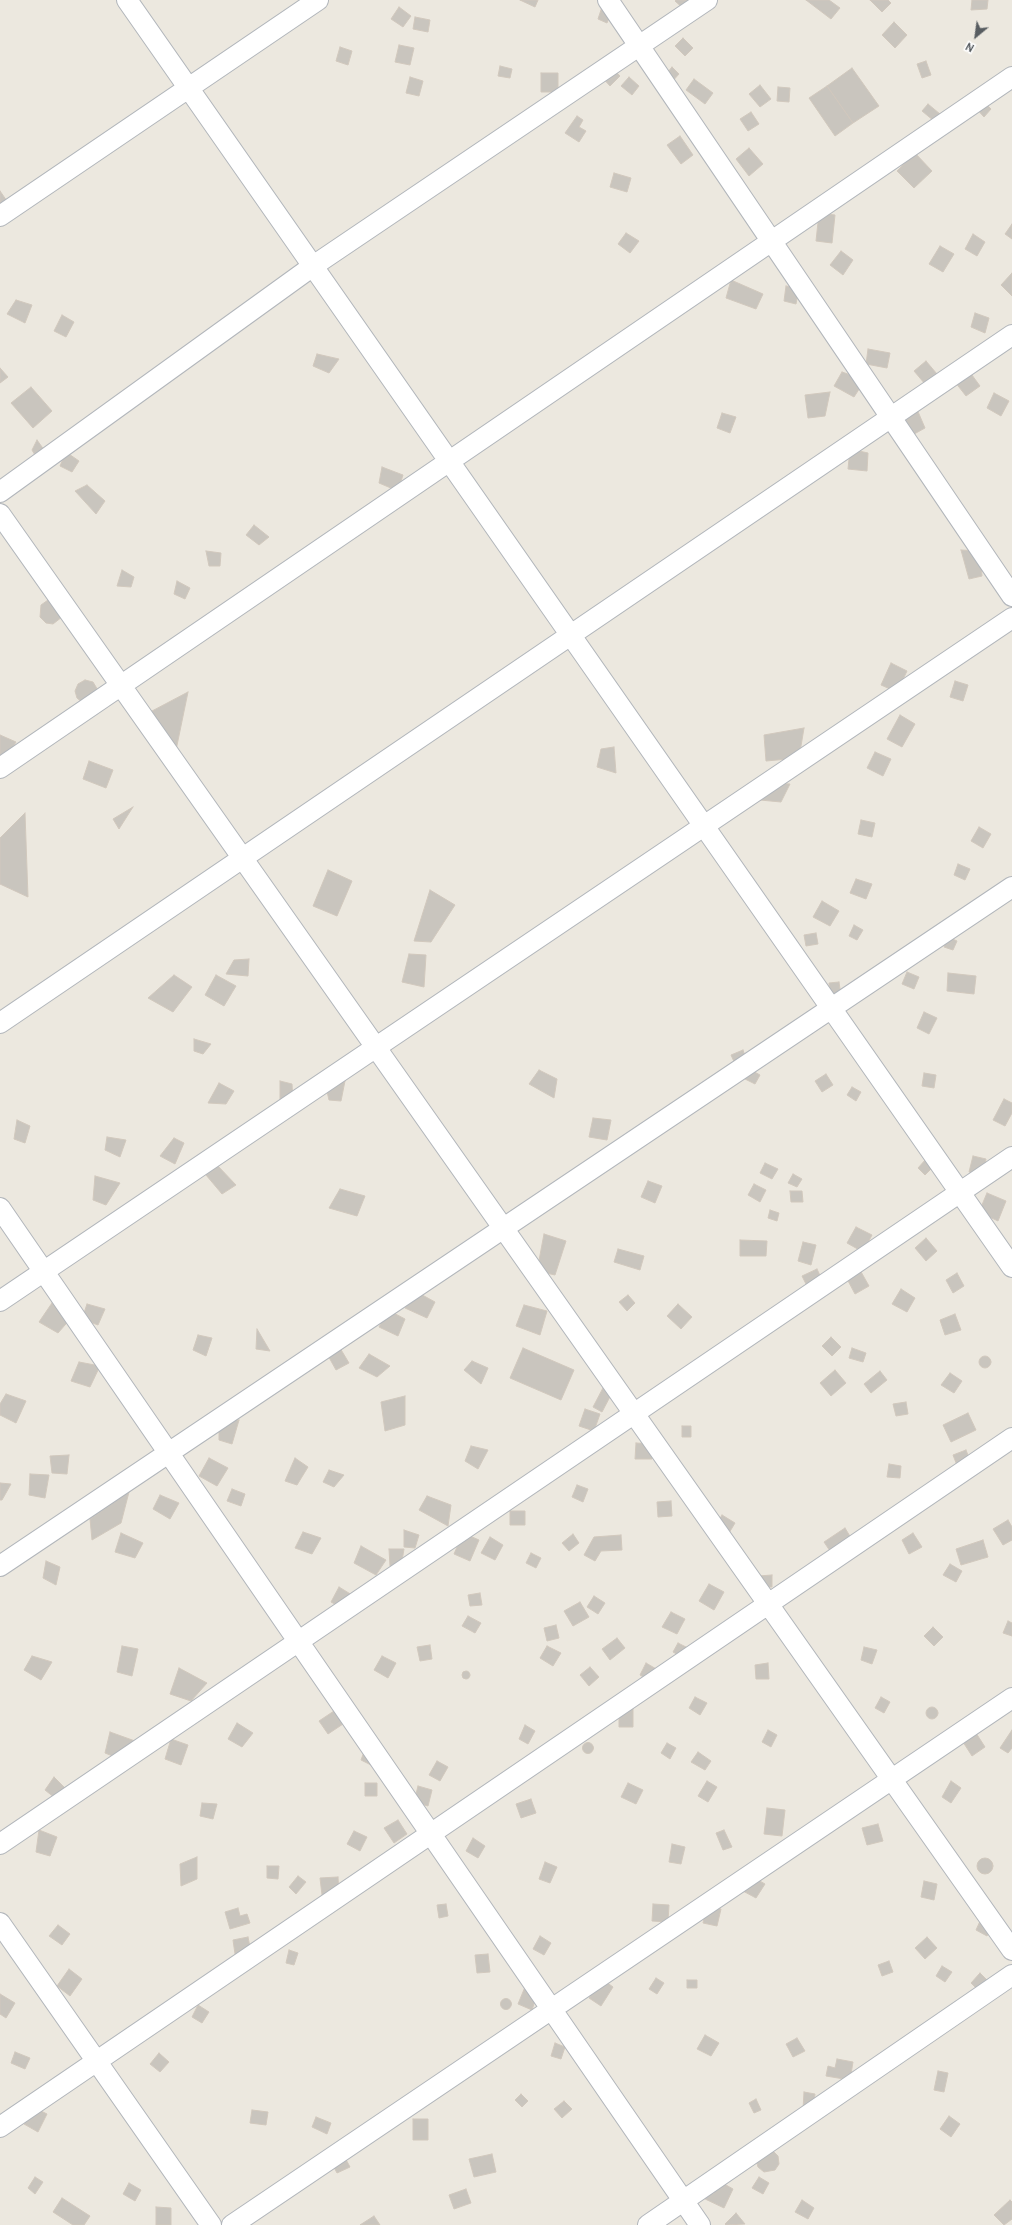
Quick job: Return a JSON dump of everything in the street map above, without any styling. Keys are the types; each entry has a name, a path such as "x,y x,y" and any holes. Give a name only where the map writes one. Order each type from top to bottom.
{"street":[{"path":"127,0 1012,1267"},
{"path":"0,216 318,0"},
{"path":"608,0 1012,596"},
{"path":"0,492 313,266 638,44 706,0"},
{"path":"0,768 1012,77"},
{"path":"0,1023 1012,335"},
{"path":"0,514 122,685 1012,1950"},
{"path":"0,1301 1012,618"},
{"path":"0,1566 1012,887"},
{"path":"0,1844 1012,1157"},
{"path":"0,1208 700,2225"},
{"path":"0,2127 1012,1438"},
{"path":"232,2225 891,1778 1012,1698"},
{"path":"0,1923 211,2225"},
{"path":"648,2225 1012,1975"}],"building":[{"path":"520,0 538,0 535,7"},
{"path":"694,0 685,10 675,1"},
{"path":"806,0 829,0 840,8 831,19"},
{"path":"870,0 888,0 891,3 882,12"},
{"path":"972,0 988,0 987,9 971,10"},
{"path":"399,7 411,16 403,27 391,19"},
{"path":"601,10 611,13 607,23 598,19"},
{"path":"415,17 430,20 428,32 413,29"},
{"path":"894,22 907,35 895,48 882,35"},
{"path":"683,38 693,48 685,56 675,46"},
{"path":"399,45 414,48 410,65 395,62"},
{"path":"340,47 352,51 348,65 336,61"},
{"path":"926,61 931,75 922,78 917,64"},
{"path":"609,65 620,76 610,86 600,75"},
{"path":"500,66 512,69 510,78 498,76"},
{"path":"672,67 679,74 670,84 663,78"},
{"path":"852,68 879,106 853,123 827,86"},
{"path":"541,73 558,73 558,92 541,92"},
{"path":"410,77 423,81 419,96 406,93"},
{"path":"629,77 639,86 632,95 621,86"},
{"path":"694,79 713,93 705,104 686,90"},
{"path":"760,85 771,99 760,107 749,94"},
{"path":"827,86 853,123 835,136 809,98"},
{"path":"778,87 790,88 789,102 777,101"},
{"path":"981,99 991,109 984,117 974,106"},
{"path":"928,104 940,114 934,121 922,111"},
{"path":"751,112 759,124 748,131 740,119"},
{"path":"577,116 583,120 579,127 586,131 579,142 565,133"},
{"path":"680,136 693,155 681,164 667,145"},
{"path":"749,148 763,164 749,176 736,159"},
{"path":"915,153 932,171 914,188 897,171"},
{"path":"614,173 631,178 627,192 610,187"},
{"path":"0,191 9,204 0,211"},
{"path":"819,213 835,215 832,243 816,241"},
{"path":"1012,224 1012,239 1005,234"},
{"path":"626,233 639,241 630,253 618,244"},
{"path":"973,234 985,242 977,256 965,249"},
{"path":"940,246 954,254 943,272 929,264"},
{"path":"841,251 853,260 843,275 830,265"},
{"path":"1012,273 1012,296 1001,285"},
{"path":"731,280 763,294 756,309 726,298"},
{"path":"786,286 799,288 796,304 784,301"},
{"path":"16,300 32,305 25,323 7,314"},
{"path":"975,313 989,318 985,333 971,327"},
{"path":"62,315 74,322 66,337 54,331"},
{"path":"868,349 890,353 887,368 866,364"},
{"path":"317,354 339,359 329,373 313,366"},
{"path":"926,361 937,374 925,384 914,371"},
{"path":"0,368 8,377 0,383"},
{"path":"969,371 980,386 966,396 955,382"},
{"path":"842,372 865,380 854,397 834,386"},
{"path":"31,387 52,411 33,428 11,403"},
{"path":"830,392 825,416 808,418 805,395"},
{"path":"994,393 1009,401 1001,416 987,408"},
{"path":"916,407 925,428 907,438 899,414"},
{"path":"722,413 736,417 730,433 717,428"},
{"path":"37,440 47,454 39,462 32,450"},
{"path":"850,449 868,453 867,471 848,469"},
{"path":"66,452 79,461 72,472 60,466"},
{"path":"382,467 403,475 398,491 379,483"},
{"path":"87,485 105,501 96,514 75,491"},
{"path":"254,525 269,537 259,545 246,535"},
{"path":"961,550 980,551 982,576 969,579"},
{"path":"206,551 221,553 220,566 209,566"},
{"path":"122,570 134,577 131,587 117,586"},
{"path":"177,581 190,588 185,599 174,594"},
{"path":"48,600 52,600 62,617 53,624 46,623 40,617 41,605"},
{"path":"891,663 907,671 897,692 881,685"},
{"path":"85,680 93,682 99,692 83,703 77,698 75,691 78,684"},
{"path":"955,681 968,685 963,701 950,697"},
{"path":"188,692 175,755 152,711"},
{"path":"900,715 915,724 902,747 887,739"},
{"path":"804,728 799,758 766,761 764,735"},
{"path":"0,735 16,742 4,761 0,758"},
{"path":"614,747 616,773 597,767 601,749"},
{"path":"875,752 891,759 883,776 867,768"},
{"path":"89,761 113,770 106,788 83,779"},
{"path":"770,783 790,784 781,802 760,800"},
{"path":"133,807 119,829 113,819"},
{"path":"25,813 28,897 0,884 0,838"},
{"path":"861,820 875,823 872,837 858,834"},
{"path":"979,827 991,834 983,848 971,841"},
{"path":"958,864 970,869 965,880 954,875"},
{"path":"328,870 352,881 337,916 313,906"},
{"path":"856,879 872,884 866,899 850,893"},
{"path":"430,890 455,905 431,942 414,941"},
{"path":"822,901 839,911 830,926 813,917"},
{"path":"854,925 863,930 857,940 849,936"},
{"path":"816,933 818,944 806,946 804,935"},
{"path":"948,937 957,941 953,950 944,947"},
{"path":"409,954 426,955 424,987 402,982"},
{"path":"249,959 248,976 226,974 234,960"},
{"path":"907,972 919,977 914,989 902,984"},
{"path":"948,973 976,976 974,994 947,991"},
{"path":"174,975 192,987 173,1012 148,998"},
{"path":"216,975 236,986 224,1006 205,995"},
{"path":"839,982 841,996 830,997 829,983"},
{"path":"924,1012 937,1018 929,1034 917,1028"},
{"path":"194,1039 211,1044 203,1054 194,1051"},
{"path":"743,1050 747,1062 736,1066 731,1055"},
{"path":"539,1070 557,1079 554,1098 529,1084"},
{"path":"751,1070 760,1075 755,1084 745,1079"},
{"path":"924,1073 936,1075 934,1088 922,1086"},
{"path":"826,1074 833,1085 822,1092 815,1081"},
{"path":"280,1081 292,1084 293,1101 280,1101"},
{"path":"345,1081 341,1101 329,1100 325,1083"},
{"path":"219,1083 234,1091 226,1104 208,1103"},
{"path":"852,1087 861,1092 856,1101 847,1095"},
{"path":"1004,1099 1012,1103 1012,1113 1005,1126 993,1120"},
{"path":"593,1118 611,1120 607,1140 589,1137"},
{"path":"17,1120 30,1126 25,1143 14,1139"},
{"path":"107,1137 126,1140 120,1157 105,1150"},
{"path":"174,1138 184,1143 175,1164 160,1156"},
{"path":"973,1156 986,1159 983,1175 969,1172"},
{"path":"926,1159 934,1166 925,1175 918,1168"},
{"path":"765,1163 778,1169 772,1179 760,1173"},
{"path":"217,1165 236,1185 222,1194 206,1175"},
{"path":"793,1174 802,1179 797,1187 788,1183"},
{"path":"95,1176 120,1183 106,1205 93,1200"},
{"path":"648,1181 662,1186 655,1203 641,1197"},
{"path":"754,1184 766,1190 760,1202 748,1195"},
{"path":"340,1189 365,1196 357,1216 329,1208"},
{"path":"790,1191 802,1191 803,1202 791,1202"},
{"path":"987,1193 1006,1201 998,1221 979,1212"},
{"path":"770,1210 779,1213 777,1221 768,1218"},
{"path":"856,1227 872,1235 863,1252 847,1243"},
{"path":"544,1234 566,1241 555,1275 537,1271"},
{"path":"926,1238 937,1251 926,1261 915,1248"},
{"path":"740,1240 767,1241 766,1256 740,1256"},
{"path":"803,1242 816,1245 811,1265 798,1261"},
{"path":"618,1249 644,1256 640,1270 614,1262"},
{"path":"817,1269 823,1282 808,1288 802,1276"},
{"path":"860,1270 869,1286 855,1294 846,1277"},
{"path":"957,1273 964,1286 953,1293 946,1280"},
{"path":"901,1289 915,1298 907,1312 892,1304"},
{"path":"415,1291 435,1302 427,1318 405,1308"},
{"path":"628,1295 635,1303 627,1311 619,1302"},
{"path":"52,1303 72,1317 58,1333 39,1322"},
{"path":"87,1304 105,1309 98,1325 82,1319"},
{"path":"678,1304 692,1317 681,1329 667,1316"},
{"path":"524,1305 547,1311 540,1335 516,1326"},
{"path":"388,1310 405,1319 398,1336 379,1327"},
{"path":"955,1314 961,1330 945,1335 940,1320"},
{"path":"257,1329 270,1351 256,1349"},
{"path":"198,1335 212,1338 206,1356 193,1350"},
{"path":"831,1337 841,1347 832,1356 822,1346"},
{"path":"337,1343 349,1363 336,1370 326,1352"},
{"path":"523,1348 574,1370 561,1400 510,1378"},
{"path":"852,1348 866,1353 863,1362 849,1358"},
{"path":"369,1354 390,1366 377,1377 359,1368"},
{"path":"983,1356 987,1356 991,1362 987,1368 983,1368 979,1364 979,1360"},
{"path":"472,1361 488,1368 481,1384 464,1370"},
{"path":"79,1362 100,1366 90,1387 71,1381"},
{"path":"835,1370 846,1383 831,1396 820,1383"},
{"path":"880,1371 887,1380 871,1393 864,1384"},
{"path":"950,1373 962,1381 954,1393 941,1385"},
{"path":"604,1386 613,1391 602,1412 593,1407"},
{"path":"6,1394 26,1401 16,1423 0,1415 0,1404"},
{"path":"405,1396 405,1425 385,1431 381,1402"},
{"path":"906,1402 908,1414 896,1416 893,1404"},
{"path":"585,1409 600,1414 594,1431 579,1426"},
{"path":"968,1413 976,1430 951,1442 943,1425"},
{"path":"239,1420 232,1444 219,1440 219,1421"},
{"path":"682,1426 691,1426 691,1437 682,1437"},
{"path":"636,1443 653,1444 652,1459 635,1459"},
{"path":"471,1446 488,1450 478,1469 465,1461"},
{"path":"966,1450 971,1463 958,1468 953,1455"},
{"path":"69,1455 67,1474 52,1473 50,1456"},
{"path":"209,1458 228,1468 217,1486 199,1476"},
{"path":"295,1458 308,1467 297,1485 285,1481"},
{"path":"889,1464 901,1466 900,1478 887,1477"},
{"path":"329,1470 344,1475 334,1487 323,1482"},
{"path":"30,1474 49,1475 45,1498 29,1495"},
{"path":"0,1483 11,1484 2,1500 0,1500"},
{"path":"577,1485 588,1489 583,1502 572,1497"},
{"path":"232,1489 245,1494 241,1506 227,1501"},
{"path":"129,1492 121,1523 92,1540 90,1519"},
{"path":"160,1495 179,1503 170,1519 153,1509"},
{"path":"427,1496 451,1505 448,1526 419,1510"},
{"path":"671,1501 672,1516 658,1517 657,1502"},
{"path":"510,1511 525,1511 525,1525 510,1525"},
{"path":"722,1515 735,1523 729,1533 716,1525"},
{"path":"1008,1520 1012,1527 1012,1540 1003,1545 993,1529"},
{"path":"845,1528 854,1543 834,1557 824,1542"},
{"path":"404,1530 419,1535 415,1548 404,1547"},
{"path":"303,1532 321,1538 312,1554 295,1548"},
{"path":"121,1533 143,1543 135,1558 115,1552"},
{"path":"463,1533 479,1540 470,1561 454,1554"},
{"path":"913,1533 922,1547 909,1554 902,1540"},
{"path":"573,1534 579,1543 569,1551 562,1543"},
{"path":"621,1535 622,1550 601,1551 595,1561 584,1555 594,1537"},
{"path":"490,1537 503,1545 495,1560 481,1553"},
{"path":"983,1540 988,1557 961,1565 956,1549"},
{"path":"361,1546 386,1560 376,1575 354,1563"},
{"path":"389,1549 404,1549 401,1567 390,1566"},
{"path":"531,1553 541,1558 536,1568 526,1563"},
{"path":"46,1561 60,1567 56,1585 43,1578"},
{"path":"950,1564 962,1571 956,1582 943,1575"},
{"path":"772,1575 772,1587 759,1587 758,1576"},
{"path":"709,1584 724,1592 714,1610 699,1601"},
{"path":"339,1587 352,1595 344,1609 331,1602"},
{"path":"480,1593 482,1605 470,1606 468,1595"},
{"path":"594,1596 605,1603 598,1614 587,1607"},
{"path":"580,1602 589,1617 573,1626 564,1611"},
{"path":"671,1612 685,1619 677,1634 662,1627"},
{"path":"468,1616 481,1623 475,1633 462,1626"},
{"path":"1008,1621 1012,1623 1012,1636 1003,1633"},
{"path":"556,1625 559,1638 547,1641 544,1628"},
{"path":"933,1627 943,1637 934,1646 924,1636"},
{"path":"617,1638 625,1648 610,1660 602,1649"},
{"path":"678,1643 690,1649 685,1659 673,1652"},
{"path":"430,1645 432,1659 420,1661 417,1647"},
{"path":"122,1646 138,1649 132,1676 117,1672"},
{"path":"547,1646 561,1653 553,1666 540,1658"},
{"path":"864,1647 877,1650 872,1664 861,1660"},
{"path":"32,1656 52,1662 41,1680 24,1670"},
{"path":"382,1656 396,1663 388,1678 374,1670"},
{"path":"646,1663 658,1670 651,1682 640,1675"},
{"path":"768,1663 769,1679 756,1679 755,1665"},
{"path":"590,1667 599,1677 589,1686 580,1675"},
{"path":"179,1668 207,1683 191,1701 170,1694"},
{"path":"464,1671 468,1671 470,1675 468,1679 464,1679 462,1677 462,1673"},
{"path":"695,1697 707,1703 700,1715 689,1708"},
{"path":"881,1697 890,1702 884,1713 875,1708"},
{"path":"340,1707 349,1720 328,1734 319,1721"},
{"path":"619,1707 633,1708 633,1727 619,1727"},
{"path":"934,1707 937,1708 937,1718 930,1719 927,1718 926,1711 927,1708"},
{"path":"237,1723 253,1733 242,1747 228,1739"},
{"path":"525,1725 535,1731 528,1744 519,1739"},
{"path":"768,1730 777,1735 771,1747 762,1742"},
{"path":"1012,1730 1012,1748 1008,1753 1000,1748"},
{"path":"110,1732 135,1741 120,1759 105,1753"},
{"path":"976,1733 985,1747 972,1756 963,1742"},
{"path":"171,1739 188,1745 181,1765 165,1759"},
{"path":"588,1742 592,1744 594,1748 592,1752 588,1754 584,1752 582,1748 584,1744"},
{"path":"667,1743 676,1748 670,1759 661,1753"},
{"path":"364,1752 375,1757 371,1765 361,1760"},
{"path":"698,1752 711,1761 705,1770 691,1762"},
{"path":"437,1761 448,1767 440,1781 429,1775"},
{"path":"54,1777 65,1788 55,1798 45,1790"},
{"path":"707,1781 717,1787 708,1802 698,1796"},
{"path":"951,1781 961,1788 951,1803 942,1797"},
{"path":"365,1783 377,1783 377,1796 365,1796"},
{"path":"628,1783 643,1790 636,1804 621,1797"},
{"path":"418,1786 432,1790 428,1806 414,1802"},
{"path":"531,1799 536,1813 521,1818 516,1804"},
{"path":"202,1803 217,1804 213,1819 200,1816"},
{"path":"767,1808 785,1810 782,1836 764,1834"},
{"path":"398,1820 407,1834 394,1843 384,1828"},
{"path":"878,1824 883,1841 867,1845 862,1828"},
{"path":"39,1830 57,1837 50,1856 36,1852"},
{"path":"724,1830 732,1847 723,1850 716,1833"},
{"path":"354,1831 367,1837 360,1851 347,1844"},
{"path":"473,1838 485,1846 478,1858 466,1851"},
{"path":"672,1844 685,1847 681,1864 669,1862"},
{"path":"197,1857 197,1879 181,1886 180,1864"},
{"path":"985,1858 991,1860 993,1866 991,1872 985,1874 979,1872 977,1866 979,1860"},
{"path":"545,1862 557,1867 550,1883 539,1879"},
{"path":"267,1866 279,1866 278,1879 267,1878"},
{"path":"298,1876 306,1882 296,1894 289,1887"},
{"path":"751,1876 765,1884 756,1898 743,1891"},
{"path":"338,1877 339,1894 322,1895 320,1878"},
{"path":"924,1881 937,1884 934,1900 921,1897"},
{"path":"446,1904 448,1916 439,1918 437,1905"},
{"path":"653,1904 669,1905 668,1922 652,1921"},
{"path":"707,1906 721,1909 717,1926 703,1923"},
{"path":"238,1908 240,1916 247,1914 250,1923 230,1929 225,1912"},
{"path":"981,1919 993,1925 987,1936 976,1930"},
{"path":"58,1925 70,1934 62,1945 49,1936"},
{"path":"540,1936 551,1943 544,1955 533,1949"},
{"path":"248,1937 251,1952 235,1954 233,1940"},
{"path":"927,1937 937,1948 925,1959 915,1948"},
{"path":"289,1950 298,1953 294,1965 286,1963"},
{"path":"488,1954 490,1972 477,1973 475,1955"},
{"path":"889,1961 893,1972 882,1976 878,1965"},
{"path":"942,1966 952,1972 945,1982 936,1976"},
{"path":"69,1969 82,1979 70,1996 57,1986"},
{"path":"980,1973 990,1983 980,1992 971,1983"},
{"path":"656,1978 664,1983 657,1994 649,1989"},
{"path":"602,1979 613,1987 601,2006 589,1998"},
{"path":"687,1980 697,1980 697,1988 687,1988"},
{"path":"525,1987 538,1992 532,2010 518,2004"},
{"path":"0,1994 15,2003 6,2018 0,2014"},
{"path":"506,1998 510,2000 512,2004 510,2008 506,2010 502,2008 500,2004 502,2000"},
{"path":"198,2005 209,2012 202,2023 192,2017"},
{"path":"705,2035 719,2043 711,2056 697,2049"},
{"path":"797,2038 805,2051 793,2057 786,2044"},
{"path":"555,2043 565,2047 561,2059 551,2056"},
{"path":"15,2052 30,2058 25,2069 11,2063"},
{"path":"159,2053 169,2062 160,2072 150,2064"},
{"path":"837,2059 853,2062 850,2080 826,2076 828,2066 835,2068"},
{"path":"938,2071 948,2073 944,2092 934,2090"},
{"path":"804,2092 815,2094 813,2111 803,2110"},
{"path":"521,2094 528,2101 522,2107 515,2100"},
{"path":"756,2099 761,2110 754,2113 749,2103"},
{"path":"564,2101 572,2109 562,2118 554,2109"},
{"path":"33,2107 47,2114 38,2132 24,2124"},
{"path":"252,2110 268,2112 266,2125 250,2123"},
{"path":"949,2116 960,2124 951,2137 940,2129"},
{"path":"316,2117 331,2123 327,2134 312,2127"},
{"path":"413,2119 428,2119 428,2140 413,2140"},
{"path":"773,2151 778,2156 779,2164 775,2170 764,2172 758,2167 756,2160"},
{"path":"343,2154 350,2167 337,2173 330,2160"},
{"path":"492,2154 496,2172 474,2177 469,2159"},
{"path":"35,2177 43,2182 35,2194 28,2188"},
{"path":"759,2177 769,2183 763,2194 752,2188"},
{"path":"719,2181 733,2189 724,2208 701,2197 705,2190 713,2194"},
{"path":"129,2183 141,2190 135,2201 123,2194"},
{"path":"466,2189 471,2203 454,2209 449,2195"},
{"path":"62,2198 90,2216 84,2225 73,2225 53,2212"},
{"path":"802,2200 814,2208 808,2219 795,2212"},
{"path":"1010,2200 1012,2202 1012,2219 1004,2225 994,2215"},
{"path":"156,2207 171,2208 171,2225 156,2225"},
{"path":"736,2213 745,2224 726,2225 725,2224"},
{"path":"374,2216 380,2225 360,2225"}]}
